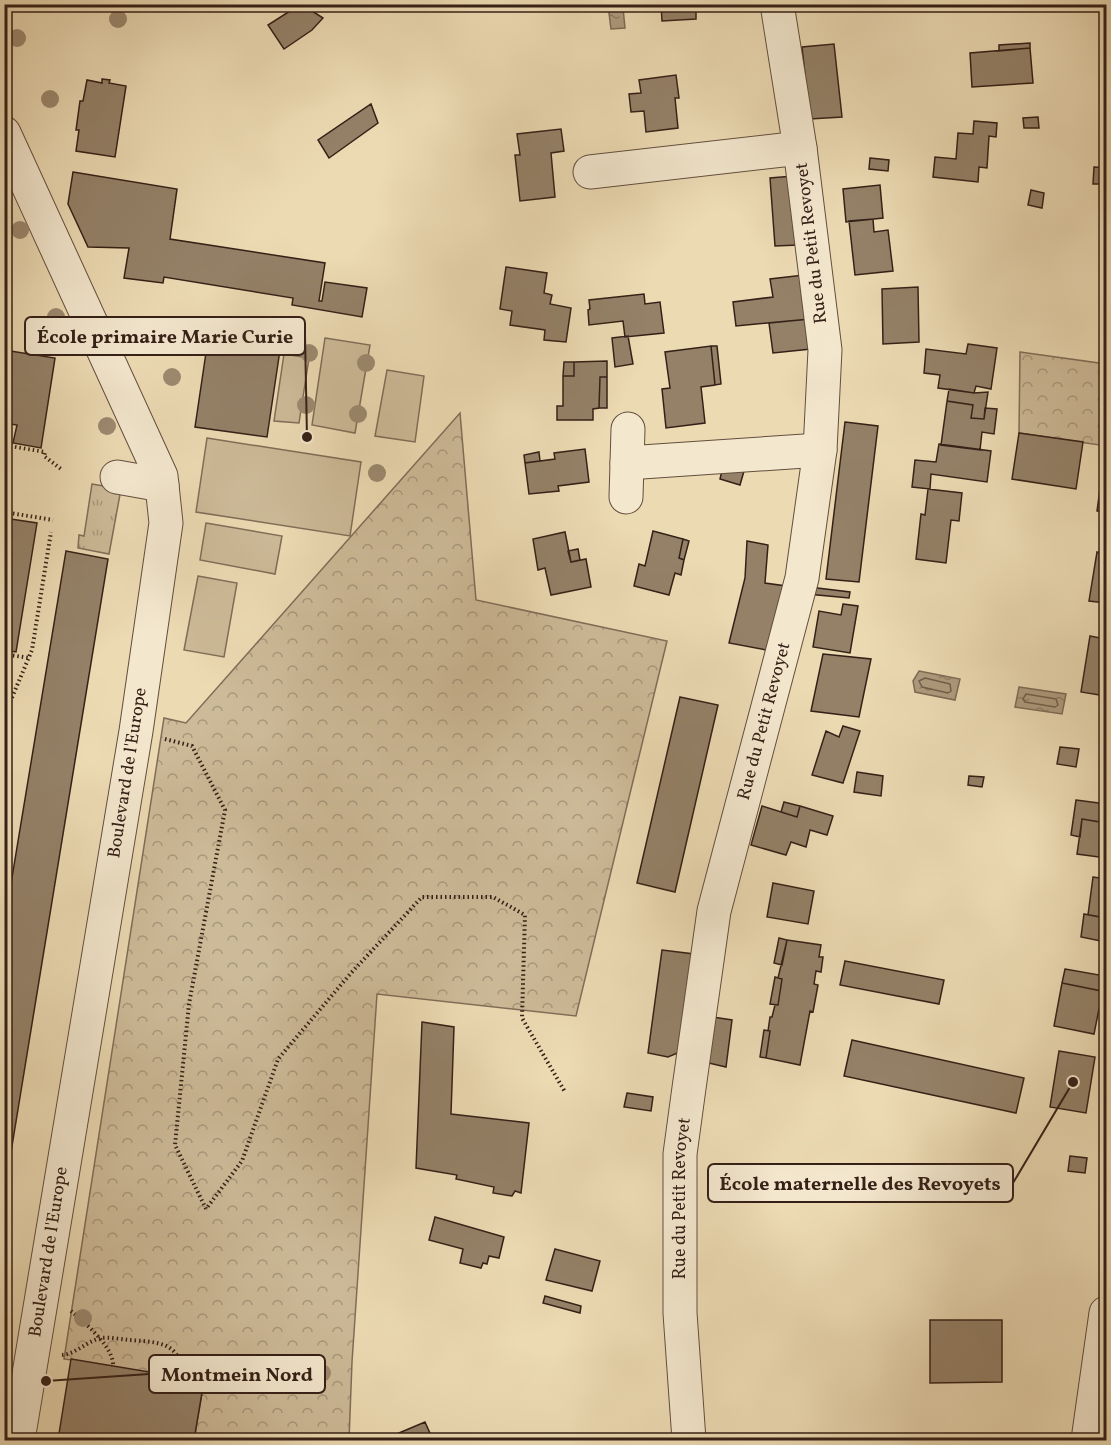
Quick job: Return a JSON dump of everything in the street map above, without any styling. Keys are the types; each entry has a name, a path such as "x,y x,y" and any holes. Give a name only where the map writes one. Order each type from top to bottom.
{"street":[{"name":"Rue du Petit Revoyet","path":"689,1440 680,1313 680,1154 691,1069 714,911 802,578 820,450 825,350 800,148 777,4"},
{"name":"Boulevard de l'Europe","path":"7,146 58,275 104,375 161,476 166,523 136,731 18,1440"},
{"path":"590,172 800,148"},
{"path":"626,498 628,429"},
{"path":"627,463 820,450"},
{"path":"117,477 162,485"},
{"path":"1088,1440 1107,1313"}],"path":[{"path":"4,452 10,446 45,452 44,456 61,469"},
{"path":"4,512 53,520"},
{"path":"4,728 6,706 32,650 51,532"},
{"path":"4,654 29,658"},
{"path":"136,731 192,746 225,810 189,1004 175,1146 206,1209 242,1161 278,1059 351,973 422,897 493,897 525,915 522,1018 565,1092"},
{"path":"41,1305 72,1312 111,1352 113,1366"},
{"path":"33,1350 65,1356 99,1339 166,1345 178,1357 180,1377"}],"green space":[{"path":"325,338 370,345 355,433 312,425"},
{"path":"1020,352 1106,364 1106,446 1019,433"},
{"path":"284,354 309,358 299,423 274,421"},
{"path":"387,370 424,376 415,442 375,436"},
{"path":"460,413 476,600 667,641 576,1016 377,994 352,1362 349,1440 194,1440 204,1381 64,1359 164,718 186,723"},
{"path":"207,438 361,462 350,536 196,512"},
{"path":"92,484 121,489 109,554 78,548 79,535 84,536"},
{"path":"206,523 282,536 275,574 200,560"},
{"path":"198,576 237,583 224,657 184,650"}],"water":[{"path":"608,5 627,5 623,8 625,28 611,29"},
{"path":"919,671 960,679 955,700 915,692 913,681"},
{"path":"1019,687 1066,694 1062,714 1015,707"}],"building":[{"path":"301,4 323,18 312,30 284,49 268,25"},
{"path":"661,4 696,4 696,19 662,21"},
{"path":"1030,43 1030,48 999,51 999,45"},
{"path":"834,44 842,117 810,119 802,47"},
{"path":"1030,48 1033,83 972,87 970,53"},
{"path":"676,75 679,98 675,98 678,128 646,132 644,111 631,112 629,94 641,93 639,80"},
{"path":"102,79 110,80 109,83 126,86 115,157 76,151 80,101 83,101 87,80 102,83"},
{"path":"371,104 378,123 329,158 318,140"},
{"path":"1038,117 1039,128 1024,128 1023,118"},
{"path":"974,121 997,123 996,137 989,136 987,168 979,167 978,182 933,177 935,157 956,159 958,133 973,134"},
{"path":"561,129 564,151 551,153 555,197 520,201 515,155 520,155 517,134"},
{"path":"870,158 889,160 888,171 869,169"},
{"path":"1094,167 1106,168 1106,184 1093,184"},
{"path":"73,172 177,189 170,239 325,263 319,301 322,301 325,282 367,288 362,317 292,305 293,298 164,277 163,283 124,278 129,248 88,247 68,204"},
{"path":"793,176 798,245 775,246 770,178"},
{"path":"880,185 883,218 846,222 843,189"},
{"path":"1031,190 1044,193 1042,208 1028,205"},
{"path":"873,219 874,232 888,230 893,271 855,275 849,221"},
{"path":"506,267 547,273 544,293 552,295 550,304 571,308 566,342 544,340 545,330 510,325 512,311 500,309"},
{"path":"804,275 810,319 736,326 733,302 773,297 770,279"},
{"path":"918,287 919,342 883,344 882,289"},
{"path":"644,294 645,304 660,302 664,333 625,337 623,321 589,325 589,300"},
{"path":"1106,318 1106,346 1102,346"},
{"path":"211,319 283,330 267,437 195,427"},
{"path":"810,319 811,349 773,353 769,323"},
{"path":"628,336 633,364 615,367 612,338"},
{"path":"968,344 997,348 991,389 976,386 974,393 938,388 940,375 924,373 926,349 966,354"},
{"path":"711,346 715,385 701,387 705,423 666,428 662,389 670,388 665,352"},
{"path":"711,346 717,346 721,384 715,385"},
{"path":"4,350 55,358 41,448 13,443 17,425 4,423"},
{"path":"607,361 607,377 600,377 599,408 593,409 593,420 557,420 557,406 563,406 563,376 574,376 574,362"},
{"path":"564,362 574,362 574,376 563,376"},
{"path":"600,377 607,377 607,408 599,408"},
{"path":"949,389 974,393 988,392 984,419 971,418 973,405 947,401"},
{"path":"947,401 973,405 971,418 984,419 985,408 997,409 994,434 982,432 980,450 941,445"},
{"path":"845,422 878,426 859,582 826,579"},
{"path":"1019,433 1083,442 1076,489 1012,479"},
{"path":"939,444 991,451 987,482 931,474 930,489 912,487 915,460 936,462"},
{"path":"585,449 589,482 558,486 559,491 529,494 525,463 555,459 554,453"},
{"path":"539,452 540,461 525,463 524,455"},
{"path":"746,464 740,485 720,479 723,466"},
{"path":"1103,467 1106,467 1106,513 1097,511"},
{"path":"928,489 962,493 959,521 951,520 946,563 916,559 921,514 925,515"},
{"path":"4,518 37,523 16,652 4,650"},
{"path":"653,531 683,539 679,558 684,560 681,575 675,573 669,595 634,586 639,564 645,566"},
{"path":"565,532 571,562 586,559 591,587 551,595 545,568 538,570 533,539"},
{"path":"683,539 689,541 684,560 679,558"},
{"path":"747,541 768,545 765,583 786,586 772,651 729,643 745,578"},
{"path":"578,549 580,560 571,562 568,551"},
{"path":"66,551 108,559 4,1195 4,926"},
{"path":"1097,552 1106,554 1106,603 1089,601"},
{"path":"809,587 850,592 849,598 807,594"},
{"path":"843,604 858,606 850,653 813,647 819,611 841,615"},
{"path":"1090,636 1106,639 1106,696 1081,692"},
{"path":"823,654 871,659 859,717 811,711"},
{"path":"680,697 718,705 675,892 637,883"},
{"path":"843,726 860,731 843,783 812,775 826,731 839,737"},
{"path":"1060,747 1079,749 1076,767 1057,764"},
{"path":"857,772 883,776 881,796 854,792"},
{"path":"969,776 984,777 982,787 968,785"},
{"path":"1076,800 1106,804 1106,823 1082,819 1080,837 1071,835"},
{"path":"784,802 800,806 797,817 781,812"},
{"path":"762,806 797,817 800,806 833,816 827,835 810,830 806,847 791,842 786,855 751,845"},
{"path":"1082,819 1106,823 1106,858 1077,854"},
{"path":"1093,877 1106,879 1106,918 1088,915"},
{"path":"773,883 814,891 808,924 767,917"},
{"path":"1084,914 1106,918 1106,942 1081,937"},
{"path":"779,938 787,940 782,965 774,963"},
{"path":"787,940 821,945 819,957 823,957 821,972 816,971 814,984 818,985 813,1012 810,1011 800,1065 766,1058 770,1017 772,1017 775,1005 778,1005 782,979 778,978"},
{"path":"662,950 694,954 680,1052 668,1057 648,1053"},
{"path":"845,961 944,980 939,1004 840,985"},
{"path":"1065,969 1105,976 1102,991 1062,983"},
{"path":"775,977 782,979 778,1005 770,1004"},
{"path":"1062,983 1106,992 1104,1010 1099,1009 1094,1034 1054,1026"},
{"path":"706,1016 732,1020 726,1067 700,1061"},
{"path":"422,1022 454,1027 451,1114 529,1123 521,1193 515,1191 512,1196 493,1193 494,1187 456,1179 457,1175 416,1168"},
{"path":"764,1030 770,1031 766,1058 760,1057"},
{"path":"852,1040 1024,1078 1016,1113 844,1076"},
{"path":"1059,1051 1095,1057 1086,1113 1050,1107"},
{"path":"627,1093 653,1097 651,1111 624,1107"},
{"path":"1070,1156 1087,1158 1085,1173 1068,1171"},
{"path":"435,1217 504,1237 499,1258 489,1256 487,1264 483,1263 481,1268 460,1263 463,1249 429,1240"},
{"path":"555,1249 600,1261 592,1291 546,1280"},
{"path":"545,1296 581,1306 580,1313 543,1303"},
{"path":"930,1320 1002,1320 1002,1382 930,1383"},
{"path":"71,1359 204,1381 194,1440 58,1440"},
{"path":"425,1422 433,1440 394,1440 392,1436"}],"place":[{"name":"École primaire Marie Curie","path":"307,437"},
{"name":"École maternelle des Revoyets","path":"1073,1082"},
{"name":"Montmein Nord","path":"46,1381"}]}
